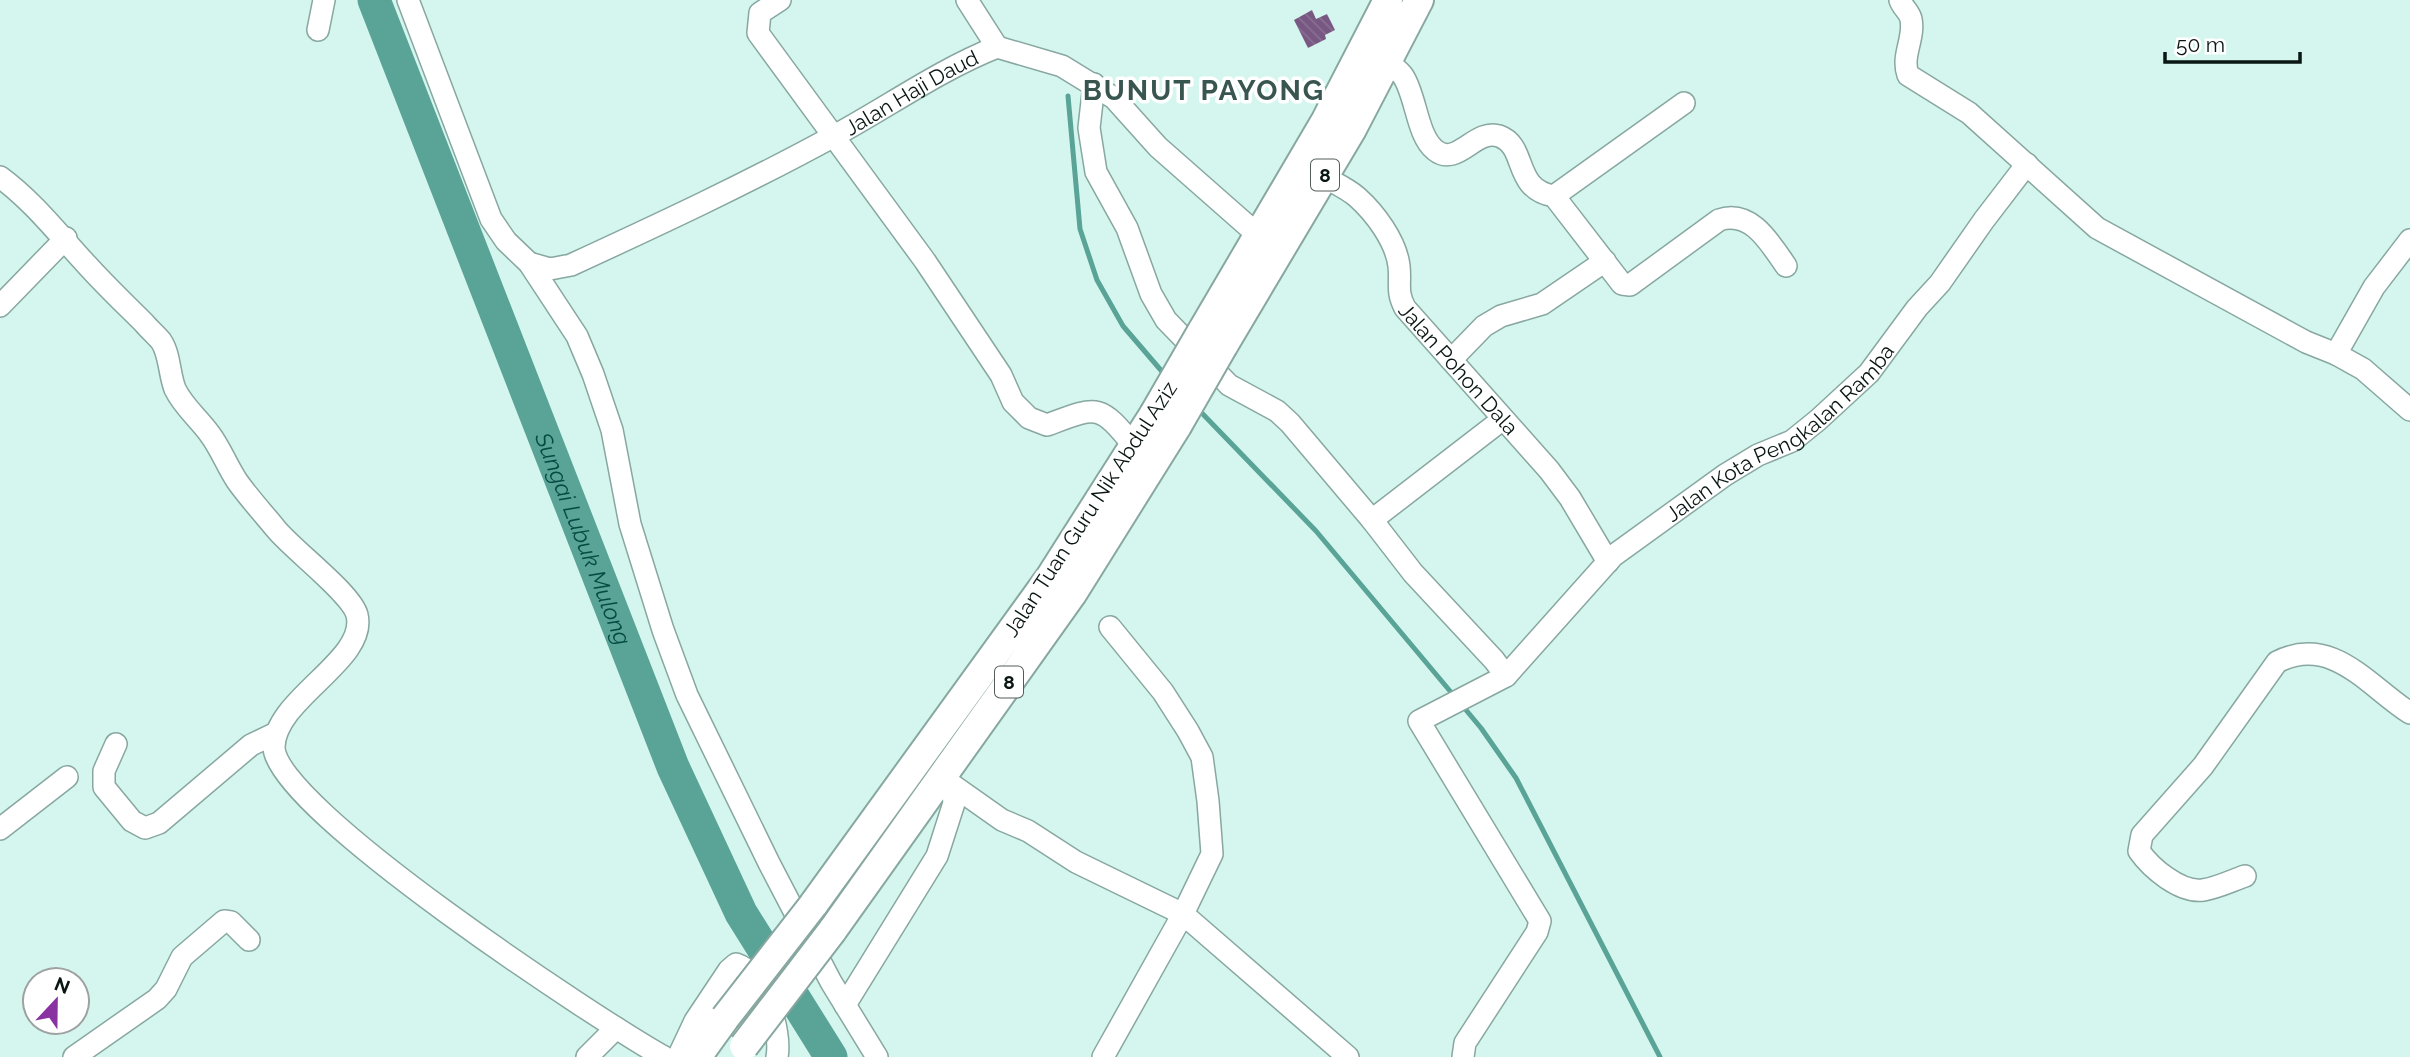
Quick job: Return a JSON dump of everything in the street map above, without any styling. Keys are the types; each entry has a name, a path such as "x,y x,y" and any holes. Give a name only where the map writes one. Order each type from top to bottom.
{"main road":[{"name":"Jalan Tuan Guru Nik Abdul Aziz","path":"1213,338 1258,235 1326,120 1388,0"},
{"name":"Jalan Tuan Guru Nik Abdul Aziz","path":"740,1051 946,781 1072,594 1165,420 1213,338 1324,177 1419,0"},
{"name":"Jalan Tuan Guru Nik Abdul Aziz","path":"697,1057 813,905 1049,579 1133,446 1165,420"}],"street":[{"path":"318,30 324,0"},
{"path":"408,0 491,219 506,241 528,263 577,336 593,374 612,430 630,524 663,630 687,695 769,863 845,1005 877,1057"},
{"path":"780,0 760,13 758,33 925,261 1001,375 1013,401 1029,418 1047,425 1083,412 1096,411 1112,419 1133,446"},
{"path":"967,0 997,47"},
{"path":"1900,0 1912,22 1904,65 1908,75 1969,113 2097,228 2306,342 2363,369 2410,410"},
{"name":"Jalan Haji Daud","path":"528,263 550,269 571,265 715,198 834,136 951,68 997,47 1062,66 1114,98 1158,147 1258,235"},
{"path":"1387,61 1405,79 1427,140 1434,150 1447,155 1485,135 1499,136 1512,147 1530,185 1537,191 1554,196 1605,261 1617,281 1622,284 1630,285 1719,220 1729,217 1740,218 1762,233 1786,265"},
{"path":"1094,84 1089,128 1096,172 1127,228 1151,294 1166,320 1229,385 1277,411 1372,520 1413,573 1506,676 1419,721 1540,921 1537,932 1465,1043 1463,1057"},
{"path":"1554,196 1684,103"},
{"name":"Jalan Kota Pengkalan Ramba","path":"1506,676 1613,556 1725,475 1758,455 1791,441 1869,373 1917,307 1940,283 1984,219 2027,164"},
{"path":"0,177 66,238 87,265 162,343 175,389 211,434 237,480 284,539 349,600 357,616 356,634 346,652 283,718 276,733 274,751 283,770 316,807 417,891 616,1028 664,1057"},
{"name":"Jalan Pohon Dala","path":"1324,177 1355,195 1372,212 1391,241 1398,261 1398,296 1405,308 1549,470 1570,498 1608,562"},
{"path":"0,306 66,238"},
{"path":"2336,354 2374,287 2410,240"},
{"path":"1451,360 1484,326 1501,316 1542,304 1605,261"},
{"path":"1372,520 1503,419"},
{"path":"1103,1057 1183,915 1212,854 1202,757 1163,692 1110,627"},
{"path":"2245,876 2200,891 2183,887 2148,864 2139,851 2142,835 2203,766 2277,662 2293,654 2311,652 2333,659 2357,672 2410,713"},
{"path":"116,744 104,771 104,787 132,821 145,828 159,823 251,745 276,733"},
{"path":"0,829 67,777"},
{"path":"845,1005 937,856 954,803 946,781"},
{"path":"946,781 1002,820 1028,831 1076,862 1183,915 1348,1057"},
{"path":"74,1057 157,999 166,989 182,957 223,921 231,922 249,940"},
{"path":"678,1057 695,1021 729,970 736,964 744,967 766,998 775,1017 777,1057"},
{"path":"587,1057 616,1028"}],"building":[{"path":"1312,10 1316,19 1327,14 1335,30 1325,35 1326,39 1308,48 1294,20"}],"waterway":[{"name":"Sungai Lubuk Mulong","path":"374,0 673,767 741,913 831,1057"},
{"path":"1068,96 1080,229 1097,280 1123,326 1165,375"},
{"path":"1196,407 1316,531 1455,697"},
{"path":"1461,704 1516,778 1660,1057"}],"district":[{"name":"BUNUT PAYONG","path":"1204,90"}]}
